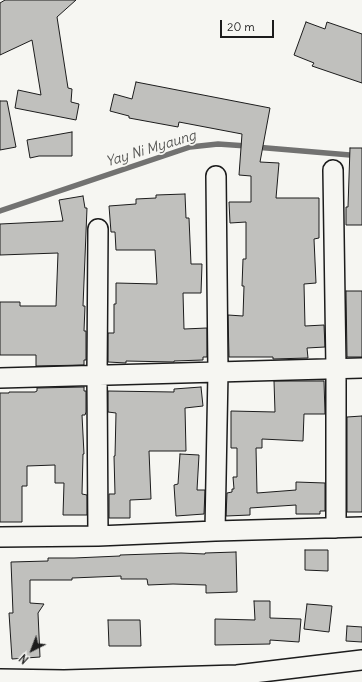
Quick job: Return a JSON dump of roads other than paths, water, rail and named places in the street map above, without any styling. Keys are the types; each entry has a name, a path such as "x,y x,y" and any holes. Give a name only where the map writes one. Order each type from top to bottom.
{"street":[{"path":"333,170 336,368 336,528"},
{"path":"215,531 218,372 216,176"},
{"path":"98,229 98,536"},
{"path":"0,378 362,368"},
{"path":"0,537 98,536 362,527"},
{"path":"0,679 64,680 237,675 362,660"}],"waterway":[{"name":"Yay Ni Myaung","path":"0,211 190,147 218,144 247,146"},
{"name":"Yay Ni Myaung","path":"255,147 362,156"}]}
